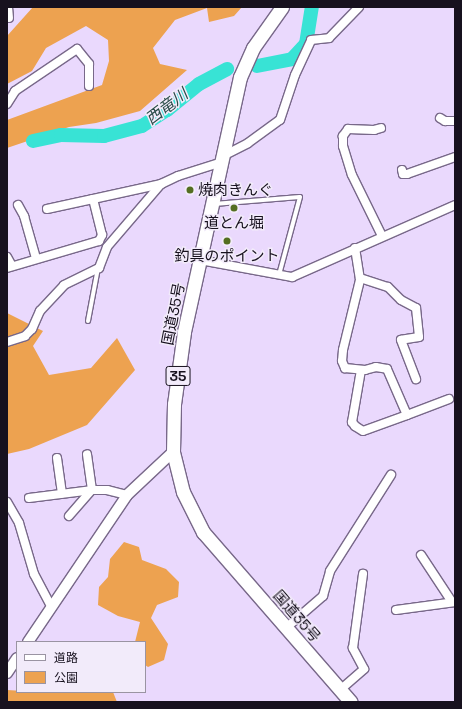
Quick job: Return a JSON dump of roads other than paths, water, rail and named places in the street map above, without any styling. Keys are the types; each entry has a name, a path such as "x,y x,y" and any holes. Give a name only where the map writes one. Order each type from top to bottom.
{"highway":[{"name":"国道35号","path":"282,7 252,48 240,77 220,160 184,332 175,396 173,452 183,492 202,532 351,702"}],"street":[{"path":"8,7 9,18"},
{"path":"47,209 161,184 220,160 248,143 280,120 295,74 312,40 329,38 359,7"},
{"path":"7,104 15,91 77,49 89,64 89,86"},
{"path":"440,118 446,122 455,121"},
{"path":"381,128 374,130 348,129 343,136 343,146 352,175 382,236"},
{"path":"402,170 403,174 407,174 455,157"},
{"path":"7,342 28,332 50,298 64,285 98,268 107,248 161,184"},
{"path":"7,258 9,267 99,240 102,234 93,199"},
{"path":"18,205 24,216 36,258"},
{"path":"200,260 292,277 455,205"},
{"path":"355,248 360,278 342,361 345,368 361,370 376,367 388,369 407,415"},
{"path":"360,278 388,287 401,300 416,308 419,337 401,340 416,380"},
{"path":"361,370 352,422 354,426 363,432 449,399"},
{"path":"29,641 127,495 173,452"},
{"path":"69,516 92,490 87,454"},
{"path":"58,458 62,494"},
{"path":"286,628 323,596 330,571 391,475"},
{"path":"28,498 92,490 107,490 127,495"},
{"path":"7,502 19,523 34,574 51,606"},
{"path":"396,610 454,602 422,556"},
{"path":"340,690 364,669 353,648 363,574"},
{"path":"7,673 16,660"}],"lane":[{"path":"212,204 300,197 279,275"},
{"path":"88,321 98,268"}],"waterway":[{"name":"西竜川","path":"257,66 292,59 306,44 312,7"},
{"name":"西竜川","path":"33,141 61,135 104,136 142,126 167,110 199,84 227,69"}],"place":[{"name":"焼肉きんぐ","path":"190,190"},
{"name":"道とん堀","path":"234,208"},
{"name":"釣具のポイント","path":"227,241"}]}
